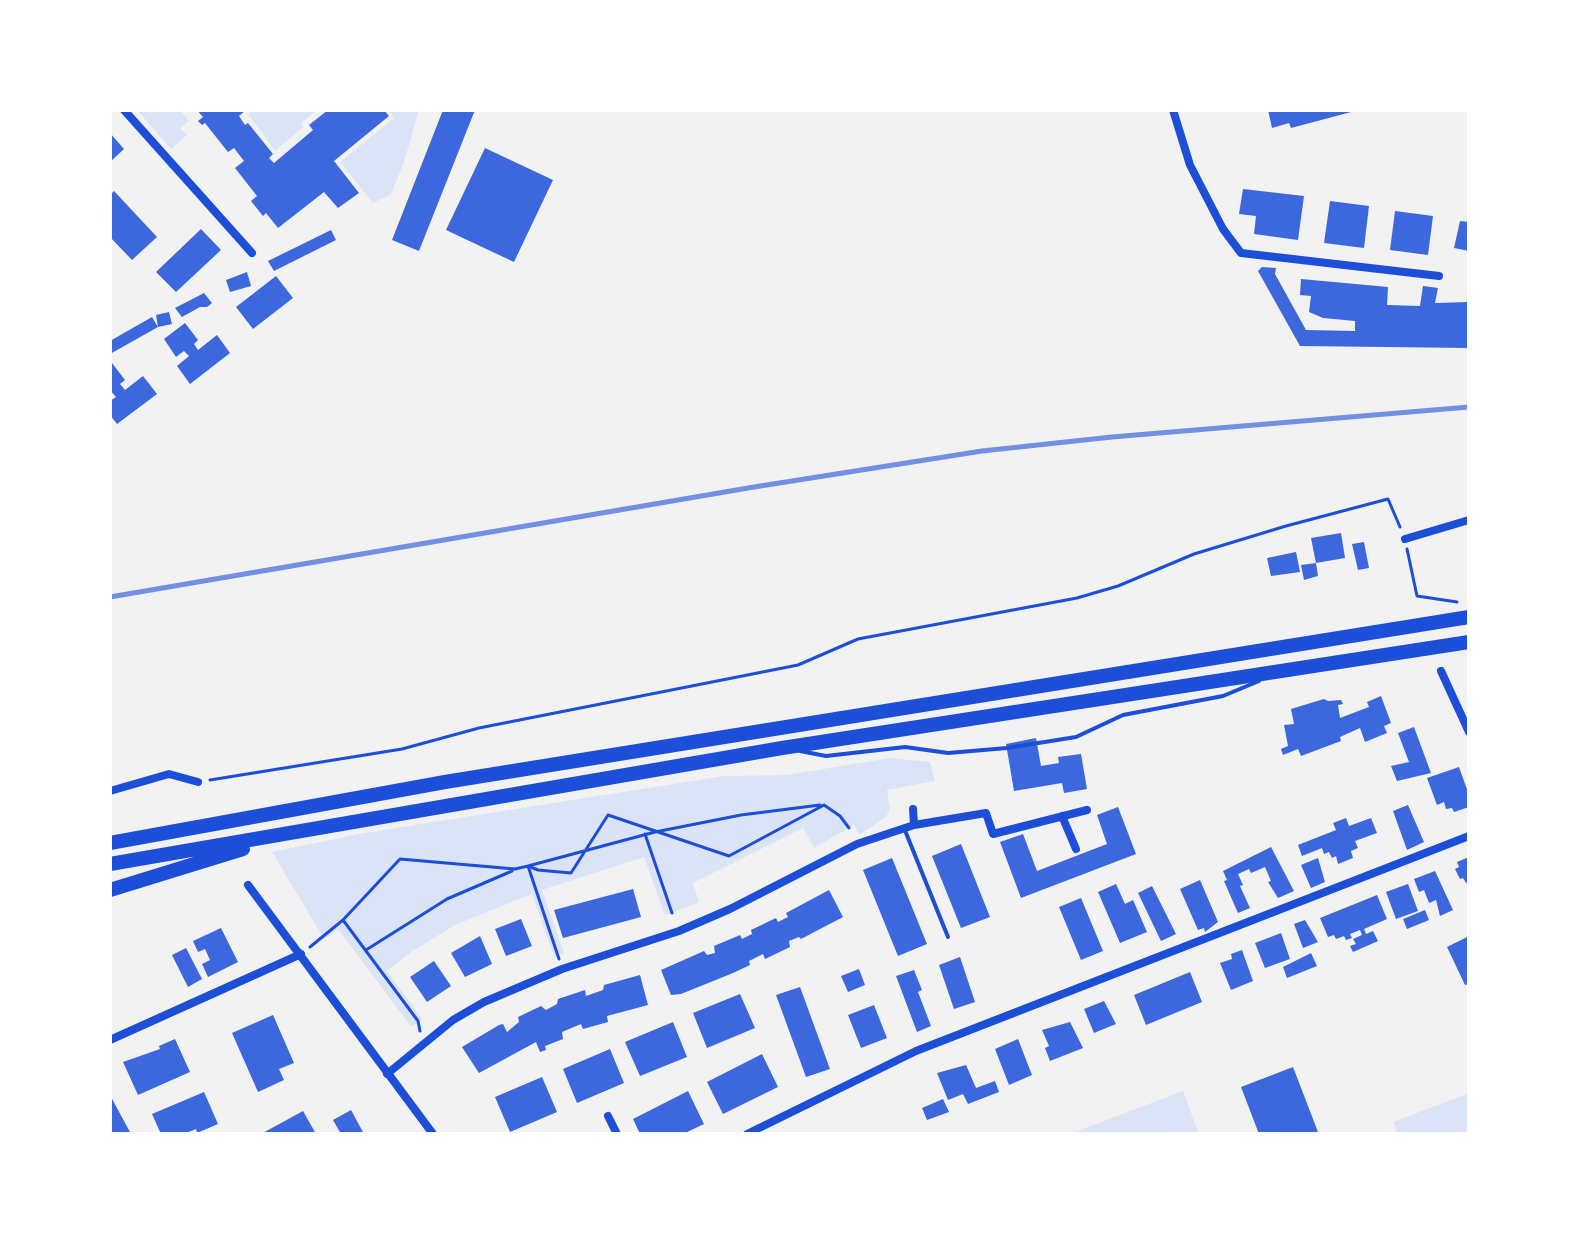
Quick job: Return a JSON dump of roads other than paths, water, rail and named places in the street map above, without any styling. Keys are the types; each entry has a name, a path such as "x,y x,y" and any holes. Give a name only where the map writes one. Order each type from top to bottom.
{"highway":[{"path":"110,843 460,779 1469,617"},
{"path":"110,864 782,748 1469,642"},
{"path":"110,890 310,830"}],"street":[{"path":"124,110 252,253"},
{"path":"1173,110 1190,165 1223,229 1241,253 1439,276"},
{"path":"1405,539 1469,520"},
{"path":"1441,671 1469,732"},
{"path":"110,791 169,774 198,782"},
{"path":"913,809 914,825"},
{"path":"387,1074 453,1020 484,1002 562,969 679,931 765,892 857,844 914,825 986,813 993,834 1087,810"},
{"path":"1062,816 1076,849"},
{"path":"747,1134 916,1051 1469,836"},
{"path":"248,885 433,1134"},
{"path":"110,1040 301,954"},
{"path":"608,1116 617,1134"}],"lane":[{"path":"782,748 826,756 896,748 948,753 1007,748 1076,737 1123,715 1223,696 1279,672"},
{"path":"904,828 948,937"}],"railway":[{"path":"110,597 982,451 1469,407"}]}
